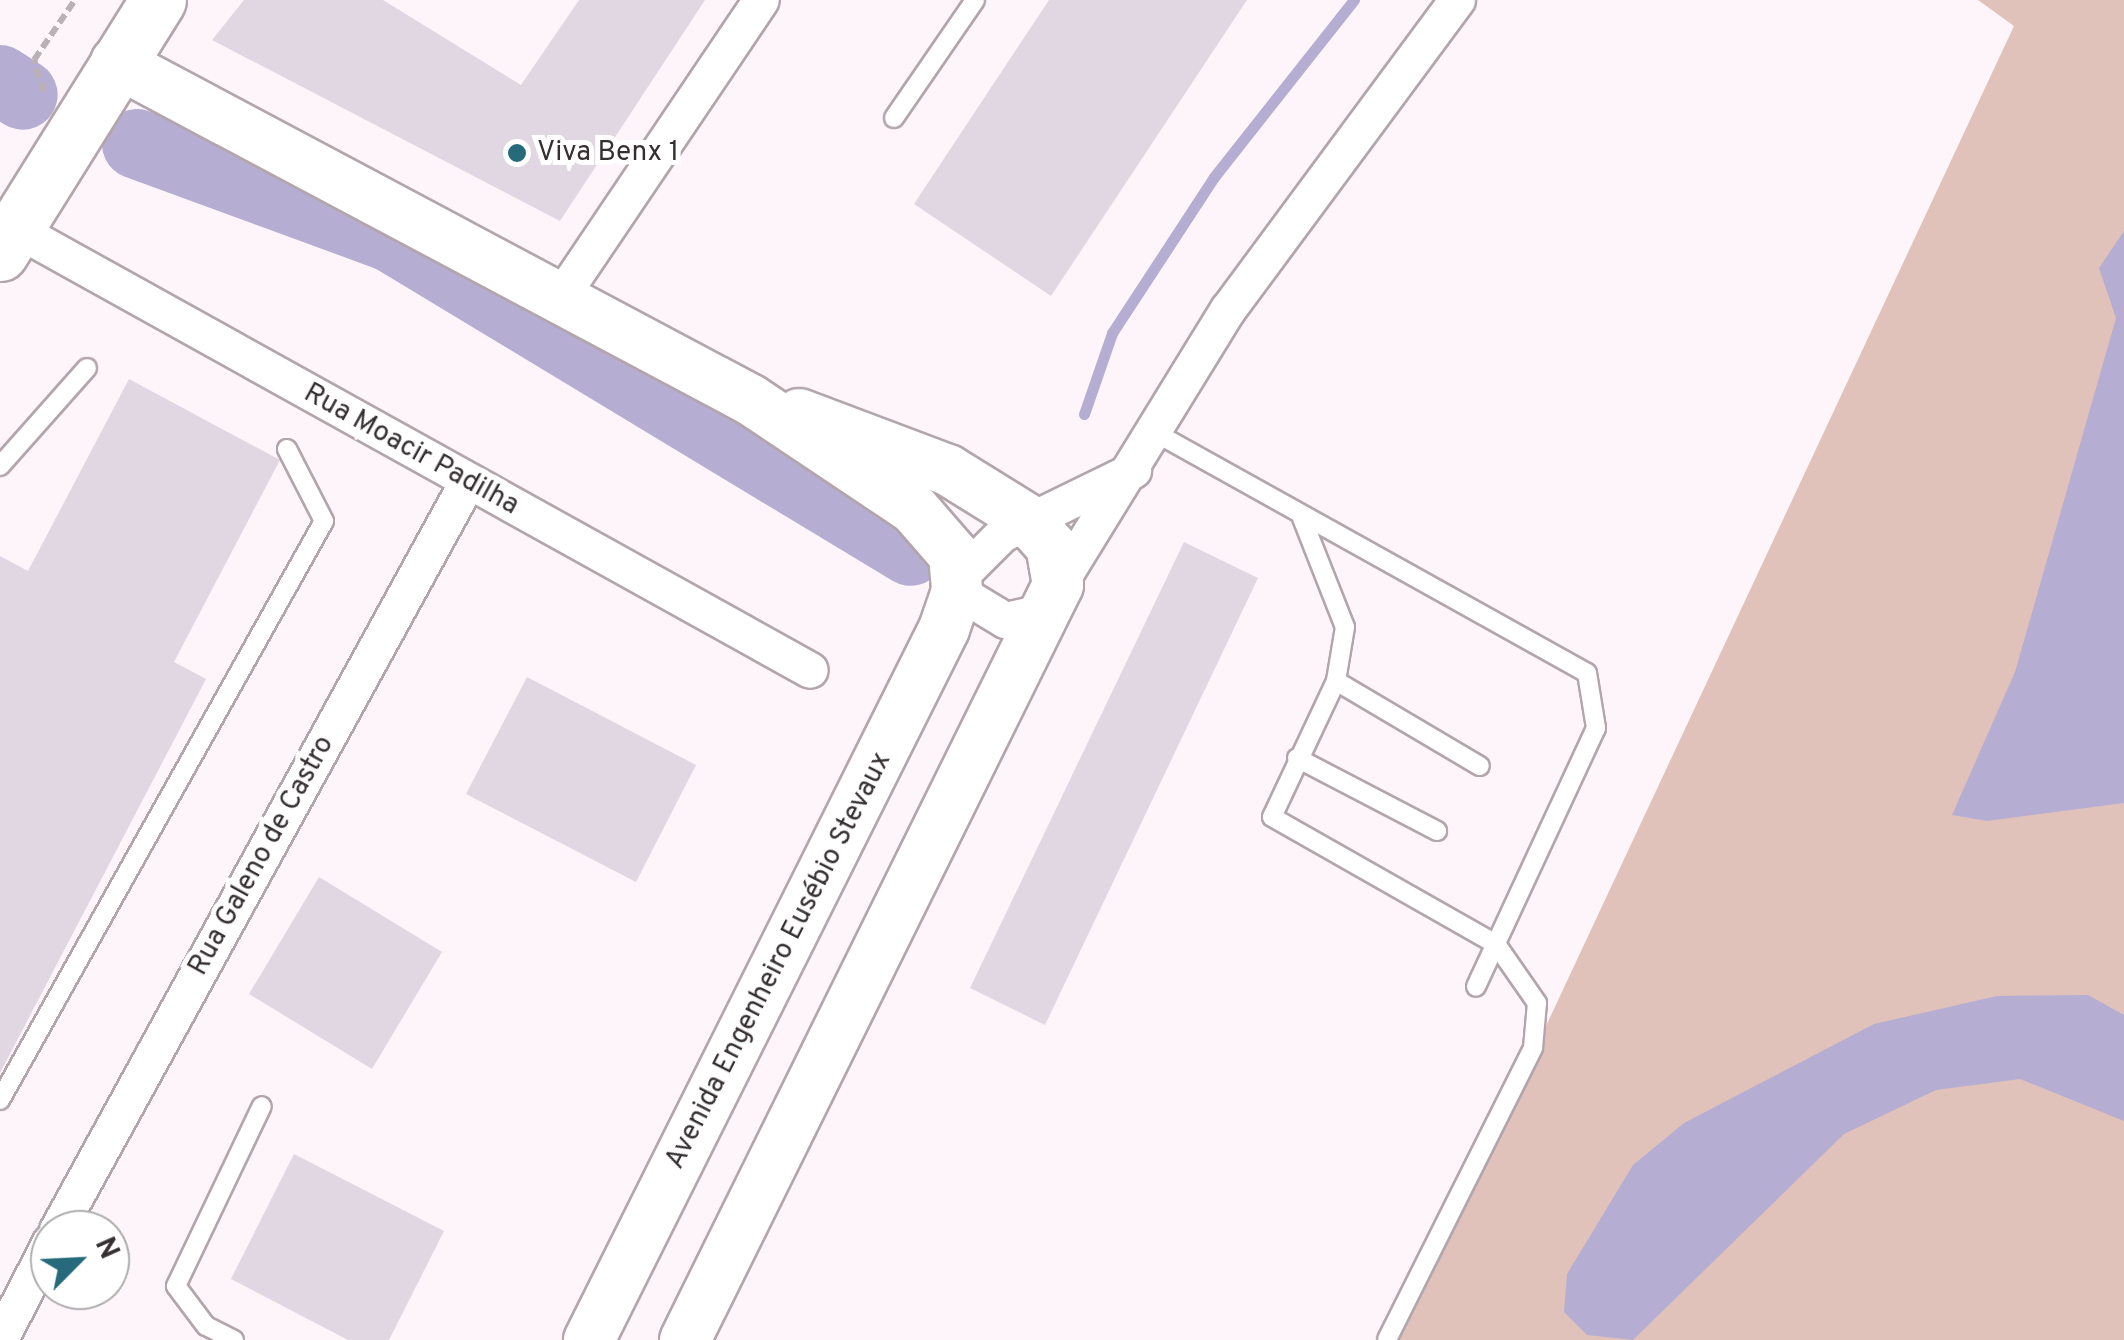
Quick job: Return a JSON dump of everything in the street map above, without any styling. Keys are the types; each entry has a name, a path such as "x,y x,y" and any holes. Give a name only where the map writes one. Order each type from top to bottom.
{"highway":[{"path":"17,222 86,82 158,0"}],"main road":[{"path":"86,82 561,296 751,400 944,534 958,584"},
{"path":"685,1340 1054,598 1051,546 1027,519 868,434 751,400"},
{"name":"Avenida Engenheiro Eusébio Stevaux","path":"589,1340 958,584"}],"street":[{"path":"561,296 762,0"},
{"path":"958,584 1004,620 1054,598 1228,309 1457,0"},
{"name":"Rua Moacir Padilha","path":"17,222 467,482 810,670"},
{"name":"Avenida Engenheiro Eusébio Stevaux","path":"958,584 1027,519 1134,470"},
{"name":"Rua Galeno de Castro","path":"68,1210 467,482"},
{"path":"1,1339 30,1282"}],"lane":[{"path":"894,118 975,0"},
{"path":"0,466 87,368"},
{"path":"1156,433 1302,518 1587,673 1598,696 1596,728 1476,986"},
{"path":"0,1100 324,521 286,449"},
{"path":"1302,518 1345,628 1336,681 1297,758 1274,822 1496,944 1538,1003 1537,1033 1387,1340"},
{"path":"1336,681 1480,766"},
{"path":"1297,758 1437,831"},
{"path":"234,1340 206,1326 176,1286 262,1106"}],"path":[{"path":"75,0 34,60 86,82"}],"shaded area":[{"path":"1978,0 2124,0 2124,1340 1399,1340 2014,26"},
{"path":"2124,231 2124,803 1987,821 1952,815 2015,672 2116,318 2099,268"},
{"path":"2088,995 2124,1015 2124,1121 2020,1079 1936,1090 1844,1134 1633,1340 1587,1335 1564,1312 1567,1274 1633,1165 1684,1123 1874,1024 1997,996"}],"building":[{"name":"Viva Benx 1","path":"244,0 383,0 521,85 579,0 705,0 560,221 212,40"},
{"path":"1049,0 1247,0 1051,296 914,204"},
{"path":"129,379 280,460 174,662 206,679 0,1073 0,556 28,571"},
{"path":"1184,542 1258,578 1045,1025 970,988"},
{"path":"527,677 696,765 636,882 466,794"},
{"path":"319,877 442,952 372,1069 249,994"},
{"path":"294,1154 444,1231 389,1340 348,1340 231,1279"}],"waterway":[{"path":"1084,414 1112,333 1214,177 1354,0"},
{"path":"0,80 23,95"},
{"path":"137,144 391,237 911,551"}],"place":[{"name":"Viva Benx 1","path":"517,153"}]}
